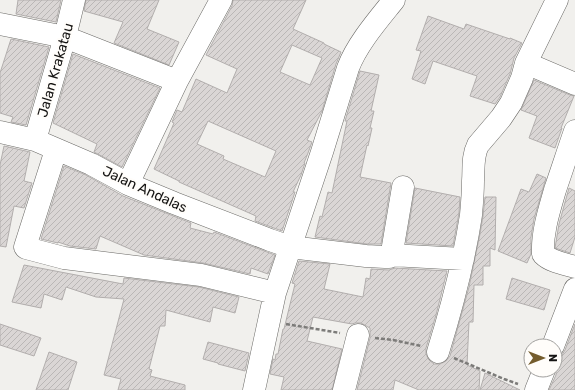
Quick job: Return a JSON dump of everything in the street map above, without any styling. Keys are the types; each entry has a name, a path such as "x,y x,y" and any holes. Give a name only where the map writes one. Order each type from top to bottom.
{"street":[{"name":"Jalan Krakatau","path":"35,140 65,37 74,0"},
{"path":"128,184 177,81 221,0"},
{"path":"254,390 275,293 351,60 362,42 394,0"},
{"path":"438,352 448,320 463,259 472,201 474,154 478,145 501,118 511,103 522,78 526,63 557,0"},
{"path":"0,24 65,37 177,81"},
{"path":"526,63 575,84"},
{"path":"575,131 550,208 542,247 543,254 545,256 552,260 575,267"},
{"name":"Jalan Andalas","path":"0,132 35,140 91,164 128,184 290,247 385,258 391,255 463,259"},
{"path":"56,150 25,247 26,248 64,258 201,275 275,293"},
{"path":"391,255 403,187"},
{"path":"556,338 575,289"},
{"path":"344,390 358,335"},
{"path":"536,390 541,378"}],"path":[{"path":"269,322 408,343 438,352 504,379 536,390"}],"building":[{"path":"18,0 61,0 56,22 16,14"},
{"path":"86,0 159,0 147,29 179,42 169,65 114,43 123,22 84,11"},
{"path":"233,0 306,0 293,29 341,52 322,111 307,140 312,142 301,175 293,192 295,192 282,231 255,221 256,216 179,182 154,169 174,123 172,122 177,110 182,112 196,79 227,93 237,69 206,55 232,6","holes":["292,45 322,58 310,85 280,72","208,121 276,151 265,177 223,159 224,156 197,144"]},
{"path":"428,16 464,29 466,24 522,43 514,58 510,74 500,97 495,104 470,96 477,76 433,61 425,84 412,79 421,51 416,50"},
{"path":"11,39 49,47 26,125 11,122 13,117 0,113 0,73"},
{"path":"73,54 160,88 122,167 94,152 97,144 53,123"},
{"path":"360,71 379,75 371,111 374,111 370,128 372,128 360,177 391,183 381,244 367,244 315,237 328,192 332,193 347,121 345,121"},
{"path":"534,80 574,96 561,128 555,148 529,138 537,116 521,110"},
{"path":"4,146 30,152 24,181 32,183 24,208 14,206 6,247 0,246 0,165"},
{"path":"64,166 86,175 123,196 191,223 190,228 213,234 214,232 275,255 268,274 251,268 250,274 203,263 144,255 100,236 96,249 70,246 41,239"},
{"path":"537,174 546,178 534,219 531,237 531,254 527,263 498,251 521,189 529,192"},
{"path":"415,188 460,197 459,213 453,246 406,243"},
{"path":"569,188 575,191 575,237 570,253 555,248 559,224"},
{"path":"485,197 496,197 495,250 490,248 490,266 483,266 483,285 474,285 473,322 469,322 467,365 480,371 479,390 419,390 395,380 393,390 357,390 370,338 370,328 361,323 352,324 313,317 307,341 342,349 332,390 281,390 284,377 270,374 273,359 275,360 276,354 278,354 295,284 292,283 299,261 330,264 324,289 363,297 366,278 370,279 371,269 389,270 395,268 447,271 426,348 426,354 429,360 434,364 440,364 446,361 450,356 469,287 480,234"},
{"path":"24,265 123,284 124,278 199,287 239,297 235,313 213,307 210,322 166,310 165,326 160,326 149,369 152,370 150,376 185,385 185,390 118,390 121,379 104,375 124,299 96,297 66,287 62,300 44,294 41,308 12,302"},
{"path":"512,278 550,290 544,310 506,299"},
{"path":"0,324 41,338 34,356 0,345"},
{"path":"575,324 575,390 549,390 555,378 563,378 563,353"},
{"path":"208,342 249,353 245,371 203,359"},
{"path":"49,352 77,362 68,390 36,390"},
{"path":"485,373 520,390 480,390"}]}
